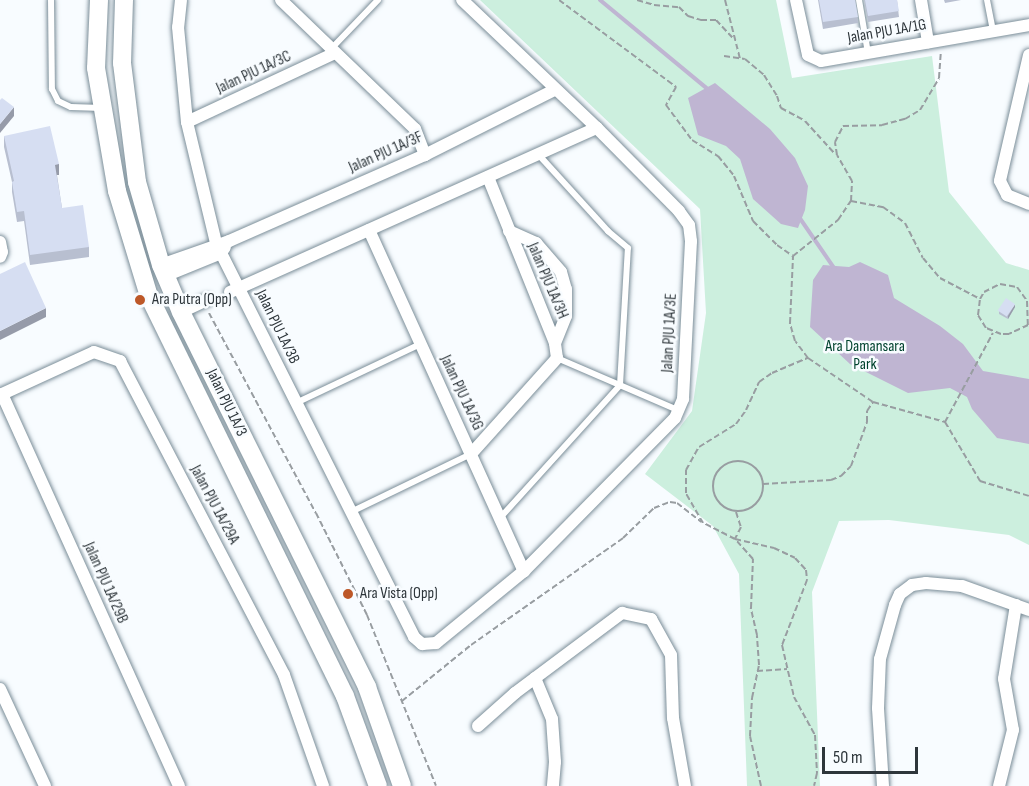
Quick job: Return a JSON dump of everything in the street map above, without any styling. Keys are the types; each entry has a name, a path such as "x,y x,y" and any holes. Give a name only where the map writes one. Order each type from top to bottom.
{"street":[{"name":"Jalan PJU 1A/3","path":"99,0 96,68 102,108 117,191 149,296 345,696 378,786"},
{"name":"Jalan PJU 1A/3","path":"124,0 122,63 137,182 163,271 181,312 367,687 402,786"},
{"name":"Jalan PJU 1A/3B","path":"181,0 178,27 187,123 234,290 295,403 414,637 422,644 436,643 524,571"},
{"path":"281,0 416,129 425,154"},
{"name":"Jalan PJU 1A/3E","path":"462,0 554,90 597,128 679,211 689,225 691,241 683,399 680,411"},
{"name":"Jalan PJU 1A/1G","path":"796,0 808,55 821,61 1029,25"},
{"path":"921,0 928,42"},
{"name":"Jalan PJU 1A/3C","path":"187,123 333,51"},
{"path":"1029,55 1000,181 1007,195 1029,204"},
{"name":"Jalan PJU 1A/3F","path":"163,271 425,154 554,90"},
{"path":"234,290 597,128"},
{"name":"Jalan PJU 1A/3H","path":"488,177 555,343 557,358"},
{"name":"Jalan PJU 1A/3G","path":"369,230 524,571"},
{"name":"Jalan PJU 1A/3H","path":"508,231 536,243 561,272 566,289 566,316 555,343"},
{"path":"0,242 2,252 0,257"},
{"path":"181,312 205,301"},
{"name":"Jalan PJU 1A/29A","path":"1,395 94,352 120,361 284,675 323,786"},
{"path":"471,454 557,358"},
{"name":"Jalan PJU 1A/29B","path":"1,395 179,786"},
{"path":"524,571 680,411"},
{"path":"883,786 878,708 880,659 900,594 912,585 926,583 962,586 1029,610"},
{"path":"999,786 1012,730 1004,679 1016,604"},
{"path":"477,726 535,678 622,613 651,620 671,655 673,718 685,786"},
{"path":"535,678 552,719 555,762 553,786"},
{"path":"0,689 45,786"}],"lane":[{"path":"51,0 52,89 58,101 71,107 102,108"},
{"path":"333,51 378,0"},
{"path":"859,0 868,53"},
{"path":"987,0 993,31"},
{"path":"499,518 620,385 628,248 608,231 538,154"},
{"path":"295,403 420,345"},
{"path":"557,358 680,411"},
{"path":"351,512 471,454"}],"path":[{"path":"559,0 676,87 666,105 692,140 718,156 734,176 753,221 777,245 793,256"},
{"path":"637,0 654,5 679,7 688,16 701,20 716,20 734,39"},
{"path":"725,0 740,59"},
{"path":"837,155 835,142 843,126 882,125 905,119 920,110 939,78 942,40"},
{"path":"724,56 740,59 764,75 777,96 781,108 805,121 837,155 852,181 851,201 838,220 793,256"},
{"path":"851,201 883,207 904,223 923,258 940,278 980,299"},
{"path":"793,256 790,323 795,341 808,358 873,402 945,422 980,481 1029,496"},
{"path":"1000,284 1017,287 1027,301 1028,325 1009,334 993,333 981,322 978,315 980,299 992,286 1000,284"},
{"path":"205,301 367,615 436,786"},
{"path":"945,422 993,333"},
{"path":"703,523 686,493 686,470 699,447 736,424 746,410 759,382 772,373 808,358"},
{"path":"763,484 831,480 841,476 851,466 867,422 867,411 873,402"},
{"path":"735,461 744,461 758,471 763,484 757,503 751,508 736,512 721,505 713,492 715,476 719,469 735,461"},
{"path":"401,702 471,645 623,538 654,508 670,502 677,503 703,523 735,539 765,544 786,553 795,558 806,570 807,580 782,645 794,697 815,735 817,773 814,786"},
{"path":"735,539 741,527 736,512"},
{"path":"735,539 753,560 751,608 757,635 758,671 752,698 750,735 761,786"},
{"path":"758,671 787,669"}],"green space":[{"name":"Ara Damansara Park","path":"480,0 776,0 792,78 932,56 949,192 1006,263 1029,270 1029,545 1009,535 889,520 839,521 812,592 820,786 747,786 739,574 713,526 645,474 692,411 706,313 700,209"}],"shaded area":[{"path":"715,83 770,129 795,158 808,186 805,210 798,228 781,224 753,199 740,159 726,146 698,135 688,98"},
{"path":"860,262 888,275 894,298 940,326 963,344 983,371 1029,379 1029,444 997,438 972,409 967,397 950,388 908,393 850,364 810,327 813,280 823,265 849,267"}],"building":[{"path":"819,0 855,0 858,17 823,22"},
{"path":"865,0 897,0 899,11 868,16"},
{"path":"2,98 14,107 0,124 0,100"},
{"path":"50,126 59,164 55,165 62,208 83,205 89,247 30,255 24,211 17,212 12,182 14,181 4,136"},
{"path":"25,262 46,308 0,331 0,274"},
{"path":"1006,298 1015,304 1007,317 998,310"}],"waterway":[{"path":"600,0 710,91"},
{"path":"799,217 834,268"}],"place":[{"name":"Ara Putra (Opp)","path":"140,300"},
{"name":"Ara Vista (Opp)","path":"348,594"}]}
